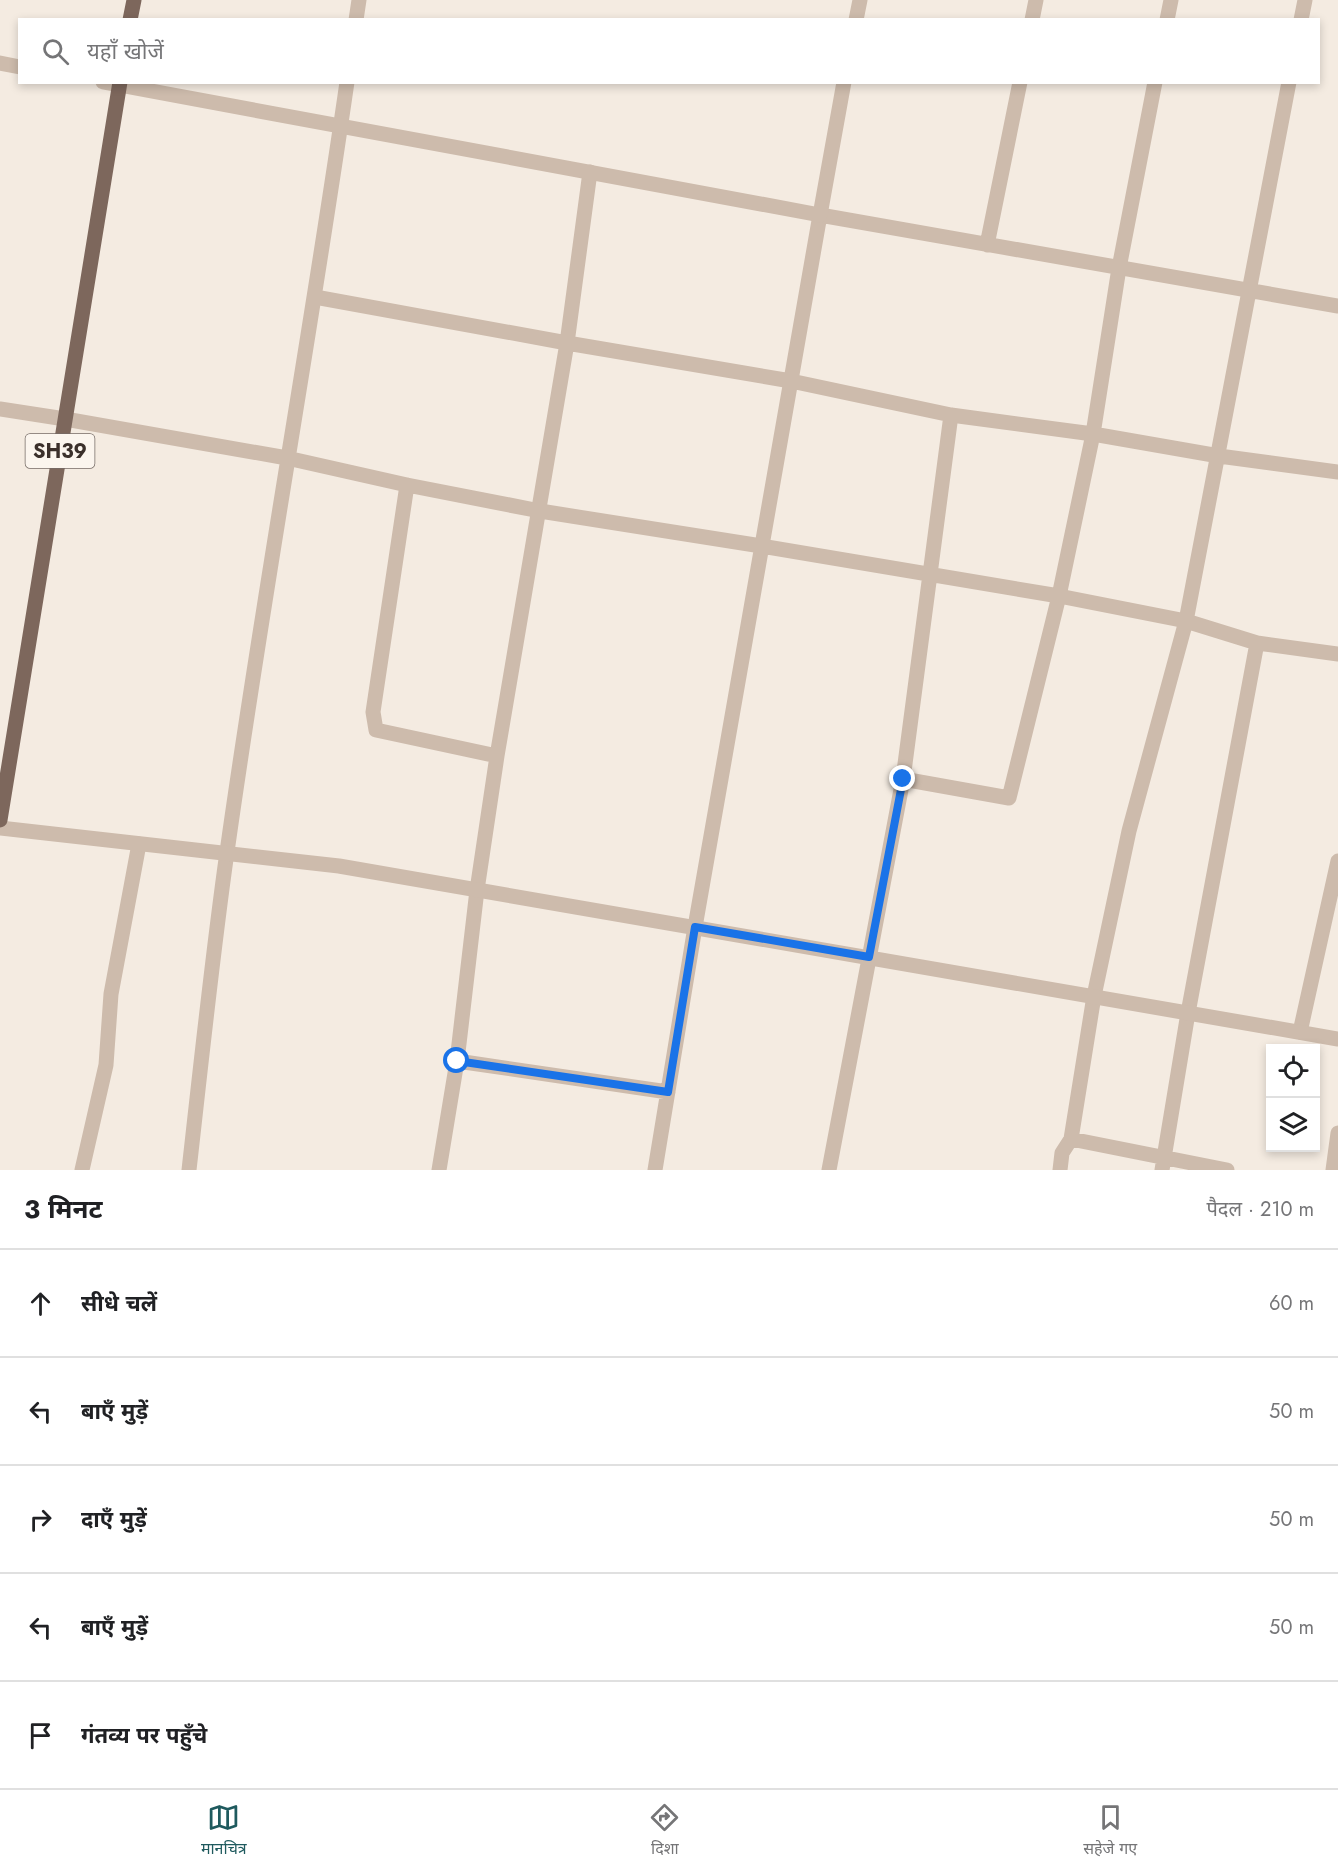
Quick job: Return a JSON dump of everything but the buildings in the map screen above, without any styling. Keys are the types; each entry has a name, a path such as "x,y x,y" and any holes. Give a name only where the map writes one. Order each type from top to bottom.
{"main road":[{"path":"130,18 134,0"},
{"name":"SH39","path":"0,820 120,84"}],"street":[{"path":"356,18 359,0"},
{"path":"856,18 860,0"},
{"path":"1032,18 1036,0"},
{"path":"1167,18 1171,0"},
{"path":"1301,18 1305,0"},
{"path":"0,63 18,67"},
{"path":"120,84 820,215 1338,306"},
{"path":"189,1170 227,853 347,84"},
{"path":"655,1170 695,927 844,84"},
{"path":"987,244 1020,84"},
{"path":"903,779 1009,798 1059,596 1093,434 1119,268 1155,84"},
{"path":"1060,1170 1062,1153 1071,1139 1094,996 1129,831 1186,621 1289,84"},
{"path":"439,1170 457,1061 477,890 497,756 567,343 590,172"},
{"path":"315,297 791,381 951,415 1093,434 1219,456 1338,472"},
{"path":"0,409 287,458 407,485 540,511 1059,596 1186,621 1257,643 1338,654"},
{"path":"828,1170 903,779 951,415"},
{"path":"407,485 373,712 376,730 497,756"},
{"path":"1164,1164 1188,1012 1257,643"},
{"path":"0,828 339,866 1338,1039"},
{"path":"82,1170 106,1065 111,994 139,844"},
{"path":"1300,1032 1338,861"},
{"path":"457,1061 668,1092"},
{"path":"1333,1170 1338,1133"},
{"path":"1071,1139 1164,1164 1227,1170"}],"route":[{"path":"457,1061 668,1092 695,927 869,957 903,779"}]}
